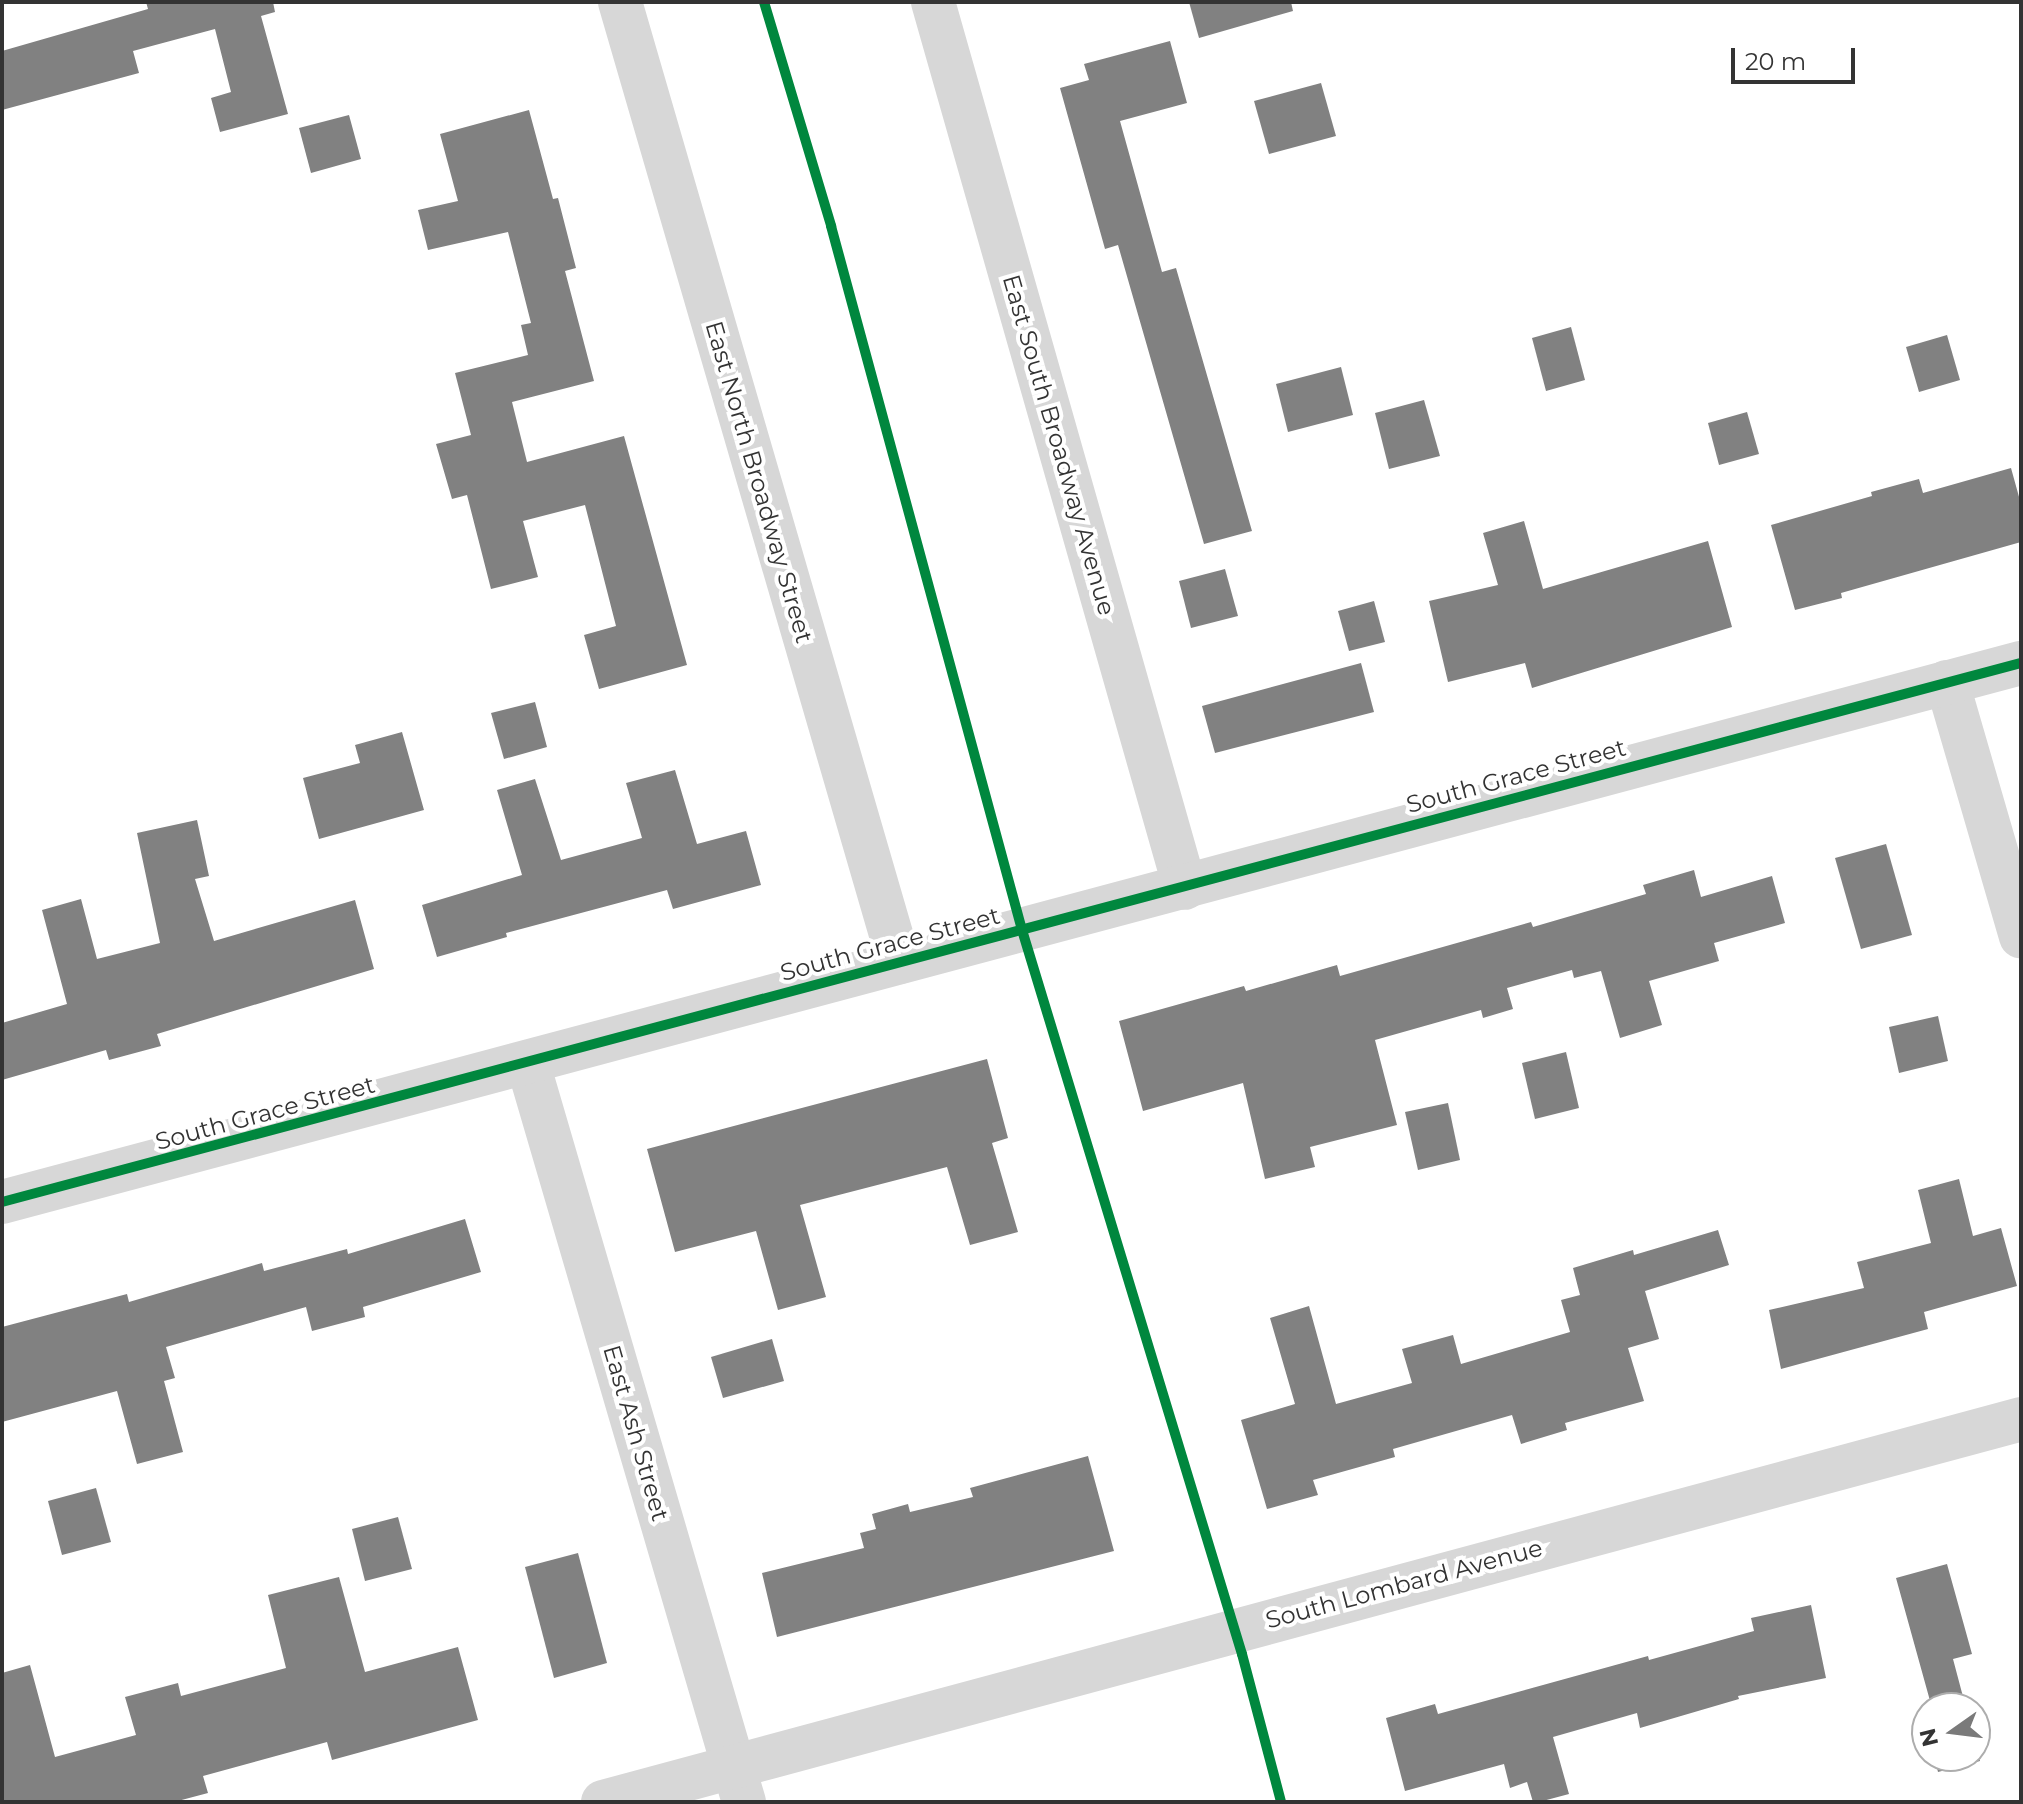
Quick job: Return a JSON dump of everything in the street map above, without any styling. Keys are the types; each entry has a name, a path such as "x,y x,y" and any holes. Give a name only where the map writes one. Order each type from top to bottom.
{"street":[{"name":"East North Broadway Street","path":"620,2 899,962"},
{"name":"East South Broadway Avenue","path":"933,2 1185,888"},
{"name":"South Grace Street","path":"2,1202 2021,663"},
{"path":"1947,682 2021,936"},
{"name":"East Ash Street","path":"528,1064 739,1785"},
{"name":"South Lombard Avenue","path":"603,1802 739,1785 2021,1419"}],"building":[{"path":"146,2 273,2 275,12 261,16 288,114 220,132 211,98 231,92 215,29 133,51 139,73 2,110 2,51 148,9"},
{"path":"1189,2 1291,2 1293,11 1199,38"},
{"path":"1170,41 1187,103 1120,121 1162,272 1176,268 1252,531 1204,544 1118,245 1105,249 1060,88 1089,80 1084,64"},
{"path":"1321,83 1336,136 1269,154 1254,101"},
{"path":"529,110 553,199 558,198 576,268 565,271 594,381 512,402 527,462 624,436 687,665 599,689 584,635 616,626 585,505 523,521 538,577 491,589 467,495 452,499 436,444 471,435 455,373 528,355 521,325 531,323 508,232 428,250 418,210 458,201 440,134"},
{"path":"349,115 361,159 311,173 299,128"},
{"path":"1571,327 1585,380 1546,391 1532,338"},
{"path":"1947,335 1960,380 1919,392 1906,347"},
{"path":"1341,367 1353,415 1288,432 1276,384"},
{"path":"1424,400 1440,456 1389,469 1375,413"},
{"path":"1747,412 1759,454 1719,465 1708,423"},
{"path":"2011,468 2021,504 2021,542 1841,593 1842,598 1795,610 1771,525 1919,479 1923,493"},
{"path":"1524,521 1543,589 1708,541 1732,627 1532,688 1525,663 1448,682 1429,601 1498,585 1483,533"},
{"path":"1225,569 1238,616 1191,628 1179,581"},
{"path":"1374,601 1385,642 1349,651 1338,611"},
{"path":"1361,663 1374,712 1215,753 1202,706"},
{"path":"535,702 547,747 504,759 491,713"},
{"path":"402,732 424,810 319,839 303,778 360,763 355,745"},
{"path":"675,770 697,844 746,831 761,885 673,909 667,890 506,933 507,937 437,957 422,905 522,875 497,790 535,779 561,860 642,838 626,783"},
{"path":"197,820 209,876 195,879 214,941 355,900 374,969 157,1034 161,1046 109,1060 106,1050 2,1080 2,1023 67,1004 42,910 81,899 97,959 160,943 137,833"},
{"path":"1886,844 1912,935 1861,949 1835,858"},
{"path":"1694,870 1701,897 1772,876 1785,923 1714,943 1719,961 1649,981 1662,1025 1620,1038 1601,971 1574,978 1572,970 1507,988 1513,1009 1483,1018 1481,1010 1375,1040 1397,1125 1310,1147 1315,1167 1265,1179 1243,1083 1143,1111 1119,1021 1244,986 1246,991 1337,965 1340,976 1531,922 1533,927 1646,894 1643,885"},
{"path":"1938,1016 1948,1061 1899,1073 1889,1027"},
{"path":"1566,1052 1579,1108 1535,1119 1522,1063"},
{"path":"987,1059 1008,1138 992,1143 1018,1232 970,1245 947,1167 800,1205 826,1297 778,1310 756,1231 675,1252 647,1149"},
{"path":"1448,1103 1460,1160 1418,1170 1405,1112"},
{"path":"1959,1179 1973,1236 2001,1228 2017,1286 1924,1312 1928,1329 1781,1369 1769,1310 1864,1288 1857,1262 1931,1243 1918,1190"},
{"path":"465,1219 481,1272 363,1307 365,1317 312,1331 306,1307 166,1347 175,1378 164,1381 183,1452 137,1464 117,1391 2,1422 2,1327 127,1294 129,1302 262,1263 264,1271 347,1249 348,1254"},
{"path":"1718,1230 1729,1265 1645,1291 1659,1339 1628,1348 1644,1401 1565,1423 1567,1430 1521,1444 1512,1415 1393,1449 1395,1457 1313,1480 1318,1495 1267,1509 1241,1420 1295,1404 1270,1318 1309,1306 1336,1404 1412,1383 1402,1349 1453,1335 1461,1364 1570,1332 1561,1300 1580,1295 1573,1268 1633,1250 1634,1255"},
{"path":"772,1339 784,1381 723,1398 711,1357"},
{"path":"1088,1456 1114,1551 777,1637 762,1573 864,1548 860,1533 876,1529 872,1514 908,1504 910,1512 973,1497 970,1488"},
{"path":"96,1488 111,1542 62,1555 48,1501"},
{"path":"398,1517 412,1569 365,1581 352,1529"},
{"path":"578,1553 607,1663 554,1678 525,1567"},
{"path":"1947,1564 1972,1654 1953,1659 1962,1692 1928,1692 1896,1578"},
{"path":"339,1577 365,1672 458,1647 478,1720 332,1760 327,1742 203,1776 208,1793 174,1802 2,1802 2,1673 30,1665 55,1757 136,1735 125,1697 178,1683 181,1696 286,1668 268,1595"},
{"path":"1811,1605 1826,1678 1738,1696 1739,1699 1640,1728 1637,1713 1553,1737 1569,1794 1533,1802 1527,1782 1510,1788 1504,1764 1405,1791 1386,1718 1435,1704 1438,1714 1648,1656 1649,1660 1754,1631 1751,1618"}],"cycle path":[{"path":"764,2 831,226 1022,930 1242,1654 1281,1802"},
{"path":"2,1202 2021,663"}]}
